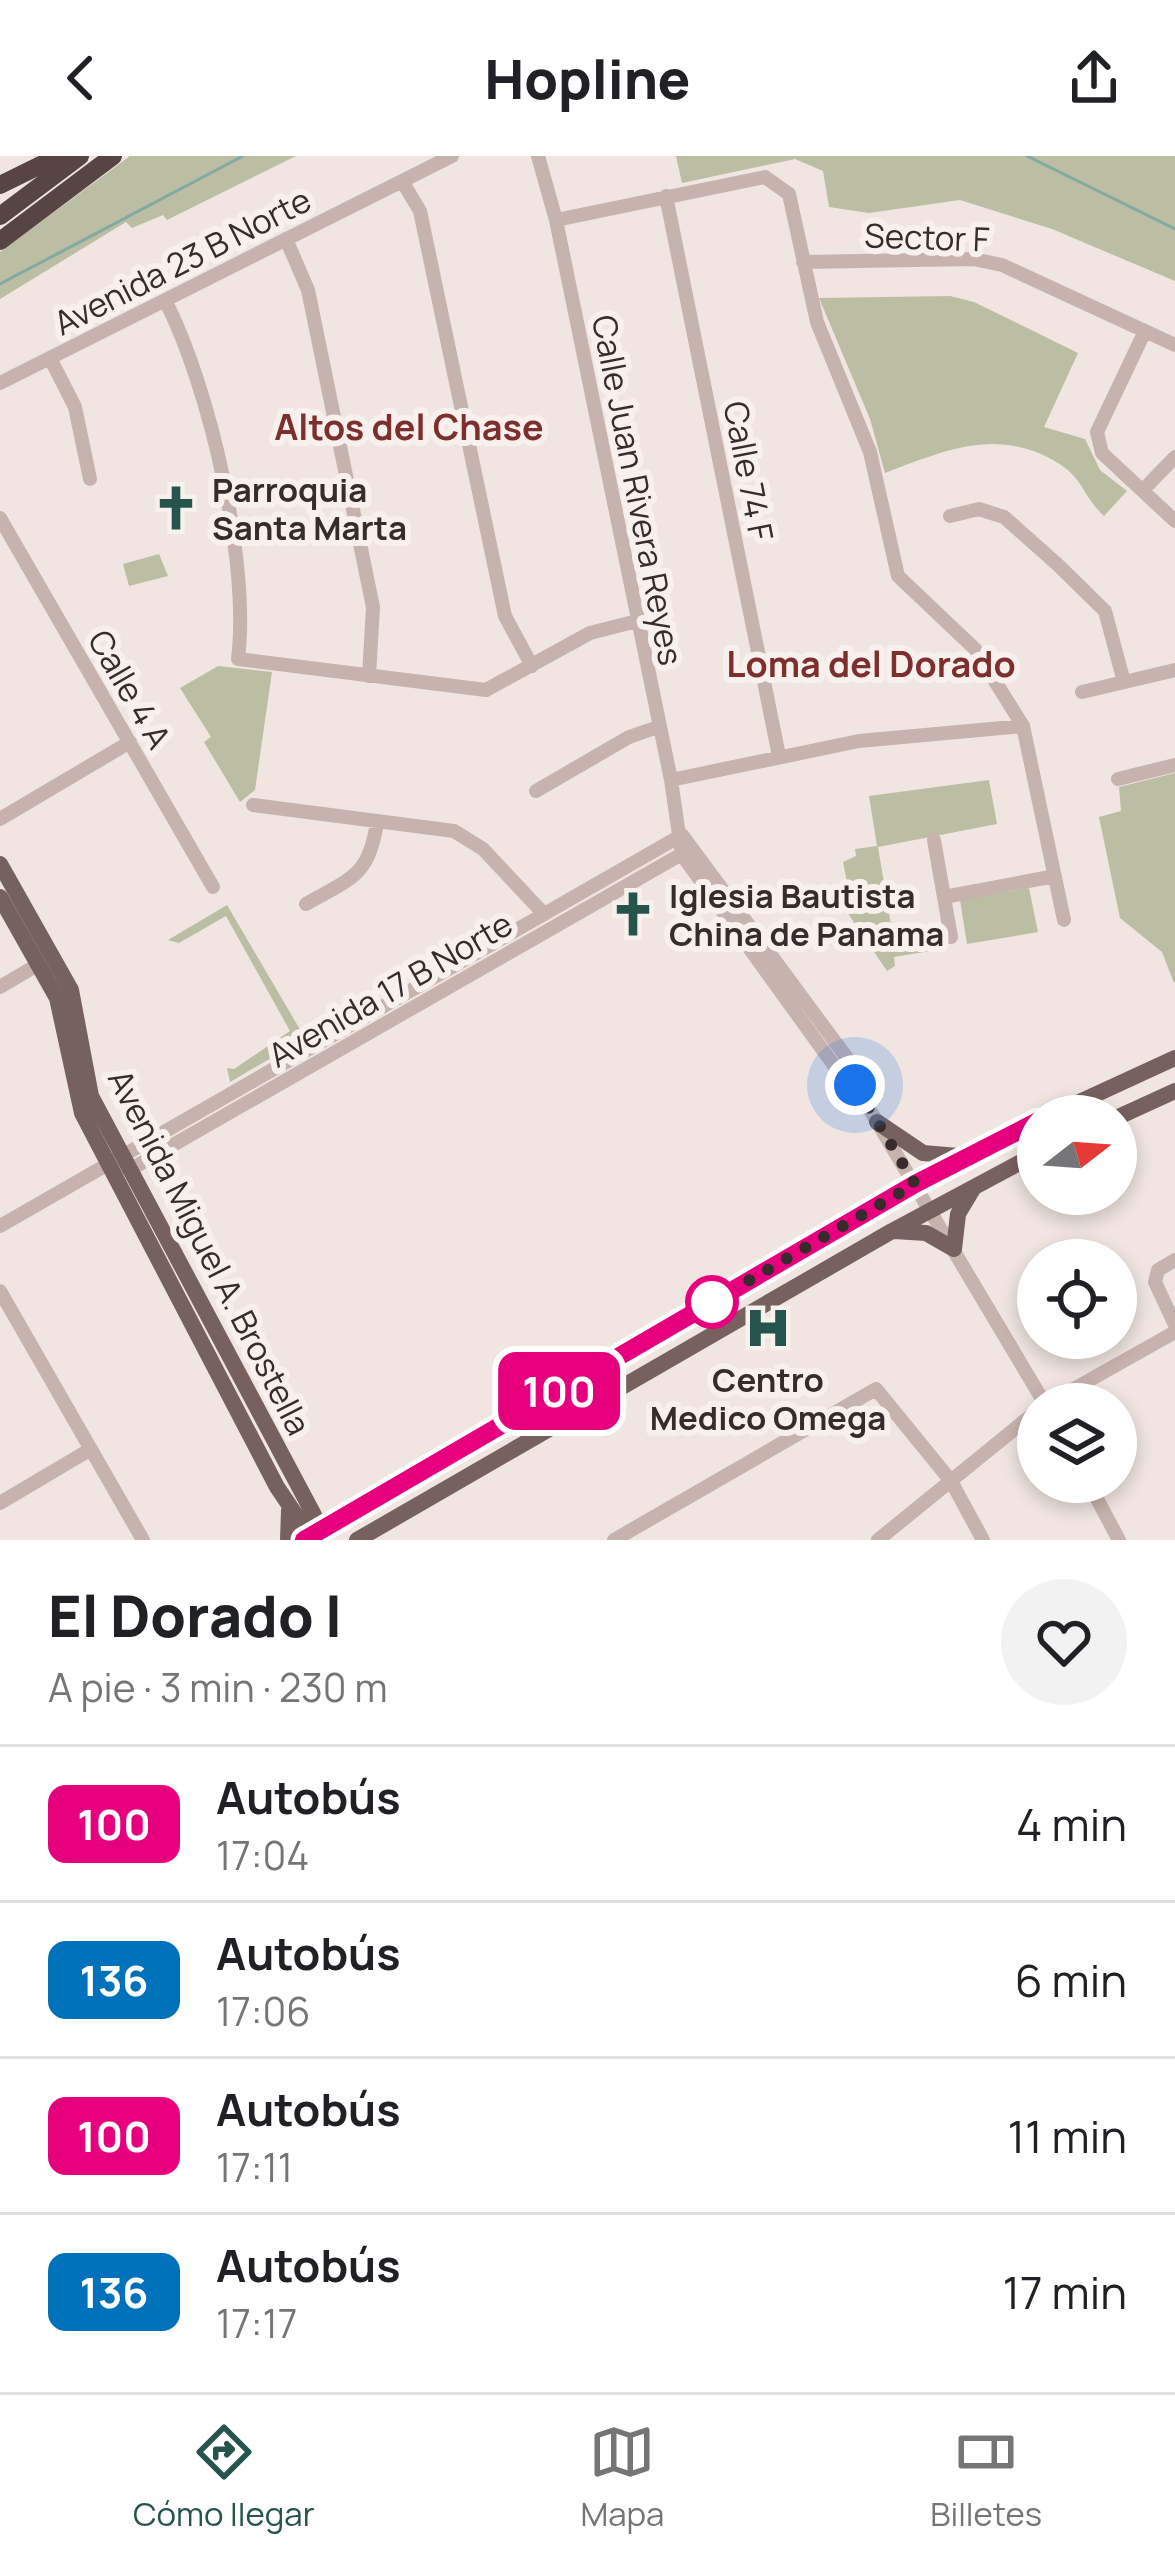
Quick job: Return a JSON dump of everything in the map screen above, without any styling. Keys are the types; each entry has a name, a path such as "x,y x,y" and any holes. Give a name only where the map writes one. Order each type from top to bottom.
{"highway":[{"path":"0,184 59,156"},
{"path":"0,216 80,156"},
{"path":"0,241 113,156"}],"main road":[{"name":"Avenida Miguel A. Brostella","path":"0,864 68,982 91,1096 189,1300 296,1503 314,1515 313,1538"},
{"name":"Avenida Miguel A. Brostella","path":"0,897 57,998 77,1103 122,1162"},
{"path":"1095,1095 1175,1058"},
{"path":"1137,1108 1175,1091"},
{"path":"878,1122 923,1153 942,1158 971,1155"},
{"path":"313,1538 915,1184 1017,1132"},
{"path":"361,1539 1017,1164"},
{"path":"892,1231 926,1233 954,1250 958,1214 978,1183"},
{"path":"288,1540 296,1503 347,1515"}],"street":[{"name":"Avenida 23 B Norte","path":"0,383 452,156"},
{"name":"Calle Juan Rivera Reyes","path":"538,156 556,220 686,846 838,1071 855,1085 1033,1383"},
{"path":"556,220 765,176 781,183 789,194 818,322 870,452 898,576 975,649 1023,726 1064,920"},
{"path":"402,181 421,211 505,616 532,666"},
{"name":"Calle 74 F","path":"666,196 778,756"},
{"path":"286,239 308,290 373,607 369,676"},
{"name":"Sector F","path":"803,262 973,259 1002,266 1175,345"},
{"path":"165,301 193,361 241,585 238,659 486,690 590,633 637,621"},
{"path":"1145,331 1097,432 1102,452 1175,521"},
{"path":"50,358 75,406 90,479"},
{"path":"1143,490 1175,457"},
{"path":"950,516 979,509 1004,517 1057,564 1105,610 1124,682"},
{"name":"Calle 4 A","path":"0,518 213,887"},
{"path":"1082,692 1175,670"},
{"path":"671,780 859,741 1023,726"},
{"path":"536,791 629,737 658,727"},
{"path":"0,819 130,742"},
{"path":"1118,779 1175,765"},
{"path":"253,805 454,831 483,849 543,913"},
{"path":"306,904 364,870 372,858 377,822"},
{"path":"934,840 951,938"},
{"name":"Avenida 17 B Norte","path":"122,1162 543,913 686,846"},
{"name":"Avenida 17 B Norte","path":"0,1226 686,846"},
{"path":"944,897 1055,876"},
{"path":"0,987 39,964"},
{"path":"1082,1383 1175,1329 1155,1282 1158,1270 1175,1260"},
{"path":"0,1292 143,1540"},
{"path":"614,1540 876,1389 951,1481 983,1540"},
{"path":"878,1540 1017,1427"},
{"path":"0,1503 92,1449"},
{"path":"1099,1503 1119,1540"}],"green space":[{"path":"130,156 296,156 167,220 163,215 132,228 126,222 0,299 0,252"},
{"path":"676,156 1175,156 1175,281 1052,229 960,200 869,213 829,207 823,171 795,159 682,183"},
{"path":"950,296 974,302 1078,353 1044,427 1085,439 1100,470 1127,491 1104,516 1066,468 1014,446 950,450 885,473 870,419 819,298"},
{"path":"159,554 168,576 129,586 123,564"},
{"path":"218,666 272,672 255,790 240,802 204,742 211,737 180,688"},
{"path":"1175,773 1174,983 1162,952 1120,918 1099,817 1121,811 1119,787"},
{"path":"989,780 997,824 878,847 892,931 942,923 948,948 894,957 895,966 887,971 847,912 852,907 843,862 856,856 855,849 877,846 869,796"},
{"path":"1029,888 1038,932 967,944 960,900"},
{"path":"227,905 305,1038 230,1082 227,1068 234,1069 290,1031 226,916 179,943 168,940"}],"waterway":[{"path":"0,284 243,156"},
{"path":"1027,156 1175,229"}],"bus line":[{"name":"100","path":"304,1540 915,1184 1017,1132"}],"place":[{"name":"Parroquia Santa Marta","path":"176,508"},
{"name":"Iglesia Bautista China de Panama","path":"633,914"},
{"name":"Centro Medico Omega","path":"768,1328"}],"district":[{"name":"Altos del Chase","path":"409,426"},
{"name":"Loma del Dorado","path":"871,663"}],"route":[{"path":"712,1302 915,1184 855,1085"}]}
